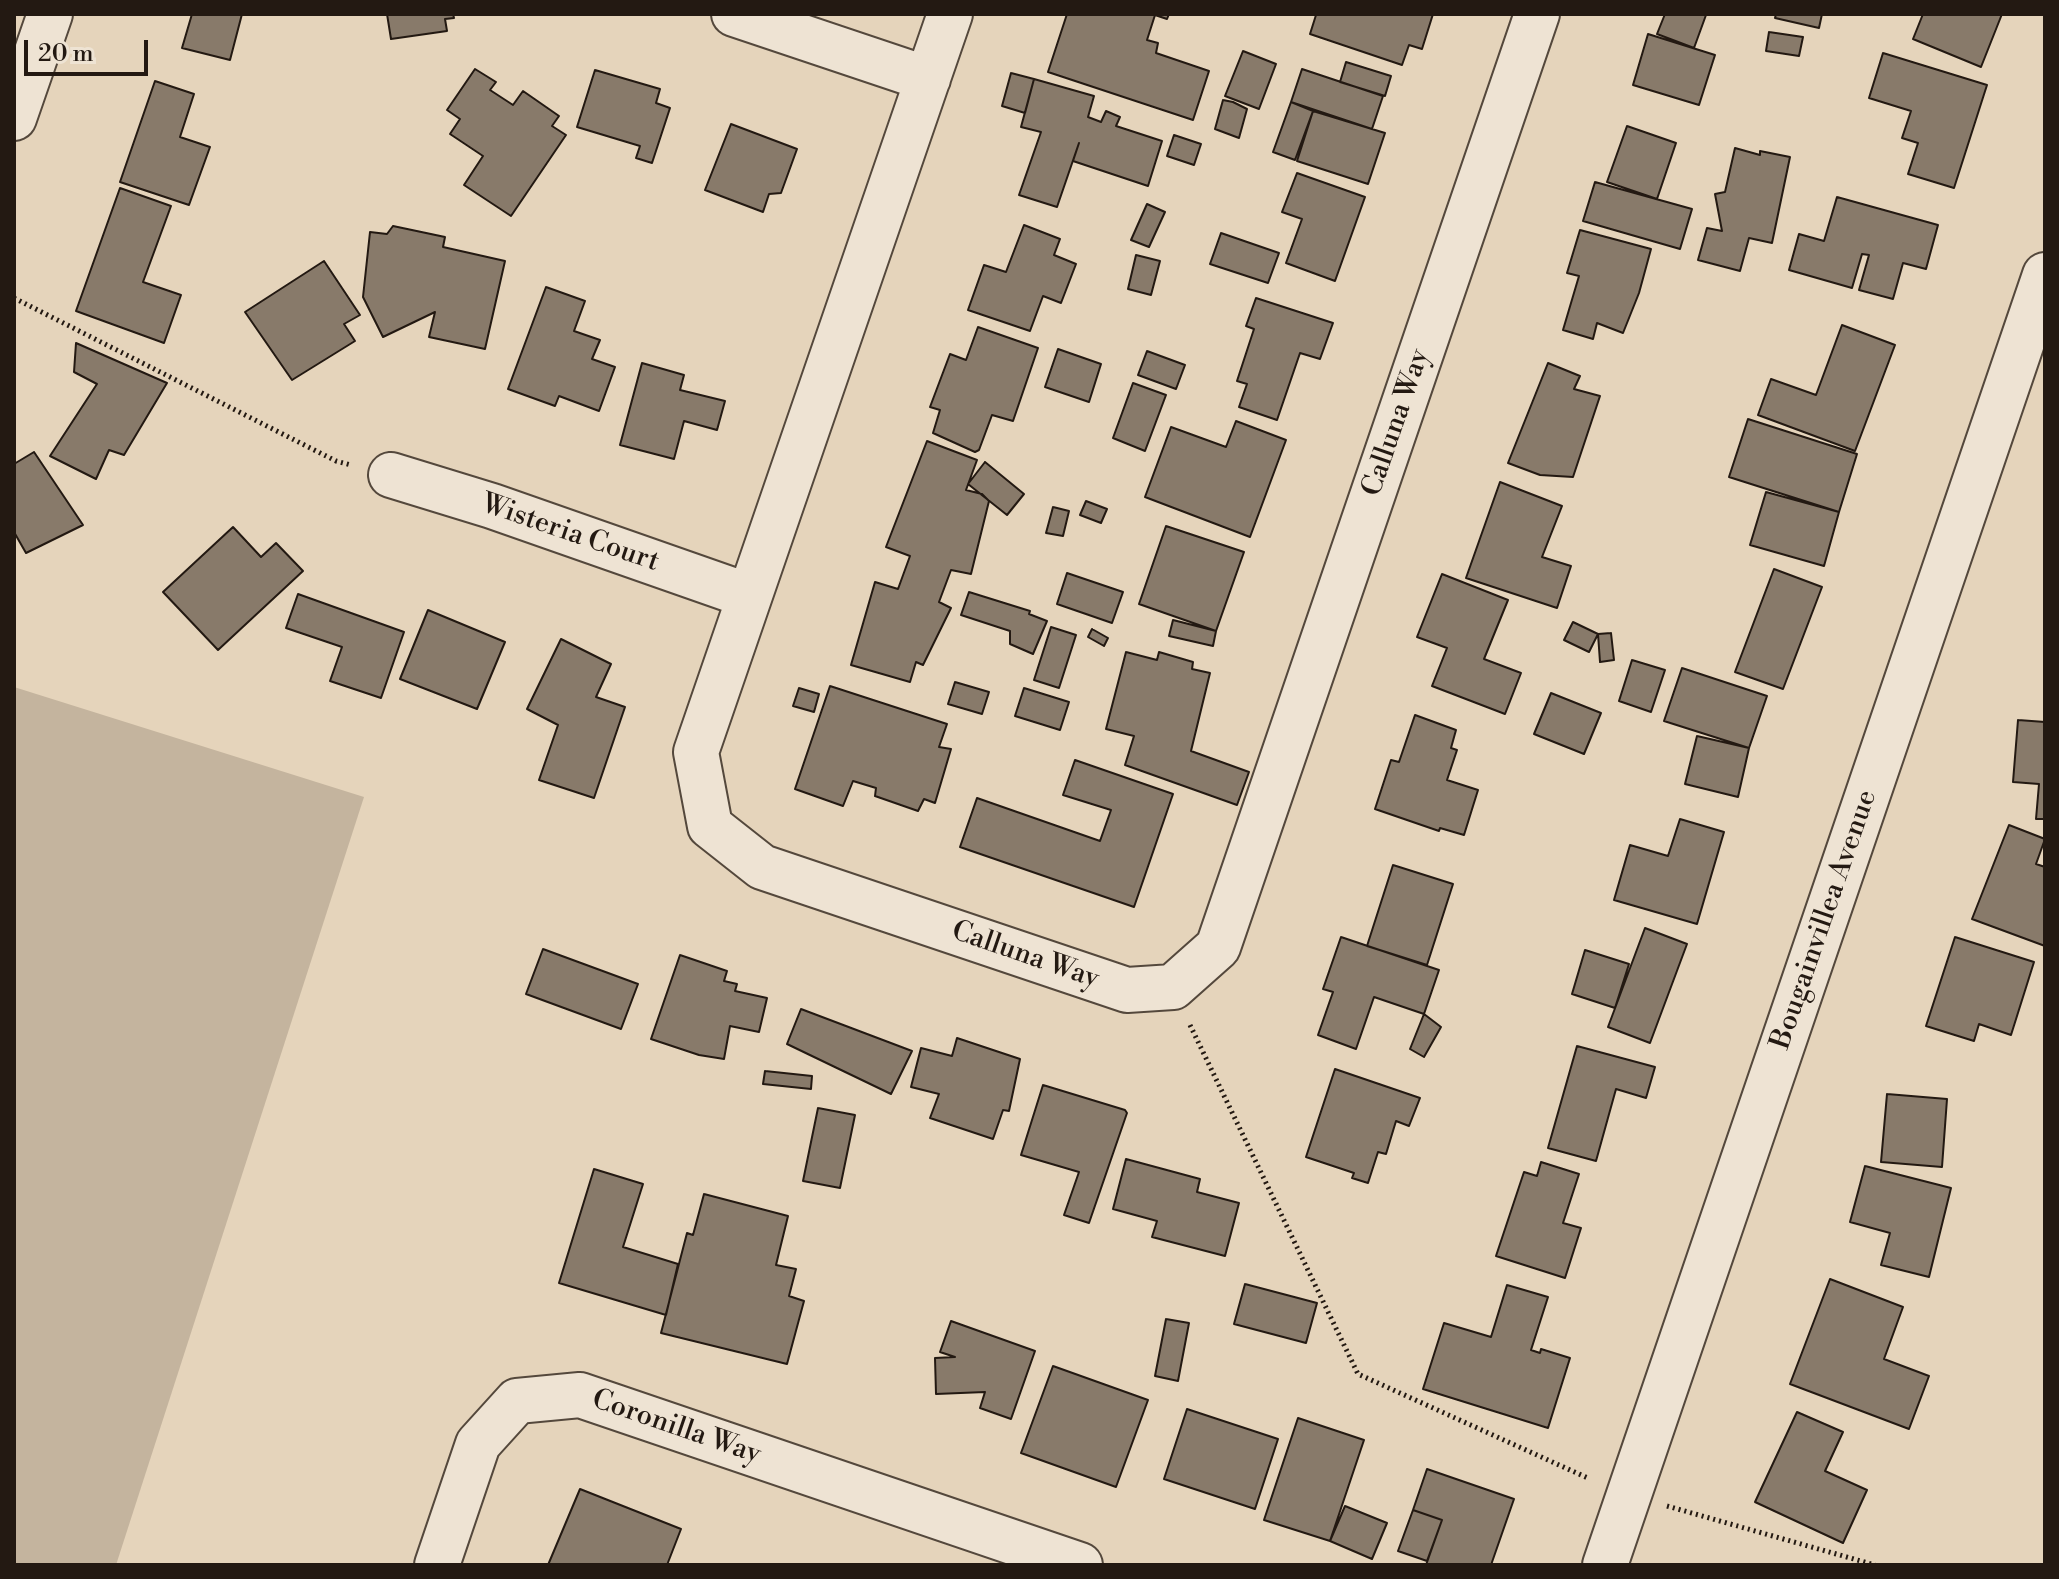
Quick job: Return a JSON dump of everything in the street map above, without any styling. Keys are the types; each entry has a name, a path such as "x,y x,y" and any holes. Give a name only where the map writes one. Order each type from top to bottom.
{"street":[{"path":"14,118 50,14"},
{"path":"734,14 928,79"},
{"name":"Calluna Way","path":"950,14 696,752 710,826 762,867 1127,990 1173,987 1218,947 1537,14"},
{"name":"Bougainvillea Avenue","path":"1605,1565 2045,275"},
{"name":"Wisteria Court","path":"391,475 492,506 749,596"},
{"name":"Coronilla Way","path":"437,1565 478,1444 517,1401 580,1395 1004,1552 1080,1565"}],"path":[{"path":"14,298 336,461 391,475"},
{"path":"1173,987 1358,1374 1629,1495 1875,1565"}],"shaded area":[{"path":"14,687 364,797 116,1565 14,1565"}],"building":[{"path":"192,14 242,14 230,60 182,48"},
{"path":"387,14 453,14 454,18 445,19 447,31 391,39"},
{"path":"1067,14 1169,14 1167,19 1155,15 1147,40 1158,43 1156,53 1209,71 1193,120 1048,72"},
{"path":"1312,14 1433,14 1422,49 1409,45 1402,65 1310,34 1316,15"},
{"path":"1665,14 1706,15 1694,48 1657,34"},
{"path":"1776,14 1822,14 1819,28 1775,18"},
{"path":"1923,14 2002,14 1981,67 1913,39"},
{"path":"1769,32 1803,37 1799,56 1766,51"},
{"path":"1648,34 1715,55 1699,105 1633,85"},
{"path":"1243,51 1276,64 1259,109 1225,96"},
{"path":"1883,53 1987,85 1954,188 1908,174 1918,143 1902,138 1911,111 1869,98"},
{"path":"1346,62 1391,76 1385,96 1340,82"},
{"path":"475,69 496,82 490,90 513,105 523,91 559,116 552,126 566,135 511,216 464,185 483,156 450,134 460,119 447,110"},
{"path":"1302,69 1383,96 1372,129 1291,102"},
{"path":"595,70 660,89 656,103 670,108 652,163 636,158 640,146 577,127"},
{"path":"1011,73 1034,79 1025,113 1002,106"},
{"path":"1034,79 1094,96 1088,117 1101,122 1106,111 1120,117 1116,126 1162,141 1148,186 1073,161 1079,143 1057,207 1019,195 1041,132 1021,127"},
{"path":"155,81 194,94 180,137 210,147 189,205 120,182"},
{"path":"1223,100 1247,109 1239,138 1215,129"},
{"path":"1291,102 1313,111 1295,160 1273,152"},
{"path":"1313,111 1385,133 1368,184 1297,161"},
{"path":"731,124 797,149 781,193 769,194 763,212 705,190"},
{"path":"1627,126 1676,143 1657,199 1607,182"},
{"path":"1174,135 1201,144 1194,165 1167,156"},
{"path":"1735,148 1760,155 1760,151 1790,157 1772,243 1749,238 1740,271 1698,260 1707,228 1722,231 1715,194 1725,192"},
{"path":"1297,173 1365,197 1335,281 1286,263 1302,219 1282,212"},
{"path":"1595,182 1692,209 1680,249 1583,221"},
{"path":"120,188 171,206 143,282 181,295 164,343 76,311"},
{"path":"1837,197 1938,225 1926,269 1903,263 1893,299 1859,290 1869,255 1862,254 1852,288 1789,270 1799,234 1824,241"},
{"path":"1147,204 1165,212 1149,247 1131,240"},
{"path":"1024,225 1060,239 1054,255 1076,264 1061,303 1043,296 1030,331 968,310 984,265 1006,272"},
{"path":"393,226 445,237 443,247 505,261 485,349 429,337 435,312 383,337 363,297 370,232 387,234"},
{"path":"1580,230 1651,249 1639,293 1623,333 1597,323 1593,339 1563,330 1579,276 1567,273"},
{"path":"1221,233 1279,253 1268,283 1210,264"},
{"path":"1136,255 1160,261 1151,295 1128,289"},
{"path":"324,261 360,315 344,324 355,341 292,380 245,312"},
{"path":"546,287 585,301 574,331 600,340 592,359 615,367 599,411 559,396 555,406 508,389"},
{"path":"1256,298 1333,323 1320,359 1300,353 1277,420 1239,407 1247,384 1237,381 1254,329 1246,326"},
{"path":"1842,325 1895,345 1855,451 1758,415 1771,379 1816,395"},
{"path":"978,327 1038,348 1013,421 992,415 979,450 975,452 933,433 940,410 930,407 950,354 966,360"},
{"path":"76,343 167,383 124,455 109,450 96,479 50,456 97,384 74,372"},
{"path":"1058,349 1101,364 1089,402 1045,387"},
{"path":"1147,351 1185,365 1176,389 1138,375"},
{"path":"642,363 684,375 680,390 725,401 717,430 684,421 674,459 620,445"},
{"path":"1548,363 1580,376 1574,389 1600,396 1573,477 1540,475 1508,463"},
{"path":"1133,383 1166,395 1145,451 1113,438"},
{"path":"1748,419 1857,454 1839,512 1729,477"},
{"path":"1236,421 1286,440 1250,537 1145,497 1171,427 1226,447"},
{"path":"927,441 977,460 966,490 982,494 989,501 971,574 951,570 939,602 951,608 923,665 916,662 910,682 851,665 875,582 898,589 910,556 886,547"},
{"path":"34,452 83,525 26,553 14,532 14,464"},
{"path":"985,462 1024,494 1007,515 968,484"},
{"path":"1500,482 1562,506 1542,557 1571,566 1557,608 1466,578"},
{"path":"1766,492 1839,512 1824,566 1750,545"},
{"path":"1086,501 1107,509 1101,523 1080,515"},
{"path":"1053,507 1069,511 1063,536 1046,533"},
{"path":"1166,526 1244,552 1216,631 1139,604"},
{"path":"233,527 261,557 276,543 303,571 218,650 163,592"},
{"path":"1774,569 1822,587 1783,689 1735,672"},
{"path":"1067,573 1123,592 1112,623 1057,604"},
{"path":"1442,574 1508,600 1484,659 1521,673 1505,714 1432,686 1447,648 1417,637"},
{"path":"969,592 1030,611 1029,614 1047,621 1033,654 1010,644 1010,631 961,615"},
{"path":"298,594 404,632 381,698 330,681 342,647 286,628"},
{"path":"428,610 505,642 477,709 400,679"},
{"path":"1173,620 1216,631 1213,646 1169,636"},
{"path":"1573,622 1598,634 1589,652 1564,640"},
{"path":"1051,627 1076,635 1059,688 1034,680"},
{"path":"1092,629 1108,638 1104,646 1088,637"},
{"path":"1611,633 1614,660 1600,662 1598,634"},
{"path":"561,639 611,664 596,697 625,707 594,798 539,780 558,725 527,709"},
{"path":"1126,652 1157,660 1159,652 1193,662 1192,669 1210,673 1191,751 1249,772 1237,805 1125,765 1134,736 1106,729"},
{"path":"1632,660 1665,670 1651,712 1619,701"},
{"path":"1682,668 1767,696 1749,748 1664,721"},
{"path":"955,682 989,692 982,714 948,704"},
{"path":"830,686 947,724 939,747 951,749 935,803 924,799 918,811 875,796 876,788 853,781 843,806 795,789"},
{"path":"799,688 819,694 814,712 793,706"},
{"path":"1024,688 1069,702 1060,730 1015,716"},
{"path":"1551,693 1601,713 1584,754 1534,734"},
{"path":"1415,715 1456,730 1451,748 1457,750 1447,780 1478,790 1464,835 1440,828 1439,831 1375,809 1391,760 1399,762"},
{"path":"2018,720 2045,722 2045,819 2036,819 2039,784 2013,782"},
{"path":"1697,736 1749,748 1738,797 1685,784"},
{"path":"1075,760 1173,794 1134,907 960,847 977,798 1100,841 1111,810 1063,795"},
{"path":"1680,819 1724,832 1697,924 1614,900 1630,845 1668,856"},
{"path":"2009,825 2045,839 2036,864 2045,867 2045,946 1972,919"},
{"path":"1393,865 1453,884 1427,965 1367,946"},
{"path":"1645,928 1687,944 1650,1043 1608,1027"},
{"path":"1341,937 1439,970 1424,1014 1374,997 1356,1049 1318,1035 1333,992 1323,989"},
{"path":"1955,937 2034,962 2011,1035 1979,1024 1974,1041 1926,1026"},
{"path":"543,949 638,984 621,1029 526,994"},
{"path":"1585,950 1629,964 1615,1008 1572,994"},
{"path":"680,955 727,971 724,981 737,984 735,991 767,998 759,1032 730,1026 724,1059 699,1055 651,1039"},
{"path":"801,1009 912,1051 891,1094 787,1044"},
{"path":"1424,1014 1441,1027 1424,1057 1410,1049"},
{"path":"957,1038 1020,1059 1009,1111 1003,1110 993,1139 930,1118 939,1094 911,1087 921,1048 952,1056"},
{"path":"1577,1046 1655,1067 1646,1098 1616,1089 1596,1161 1548,1148"},
{"path":"1335,1069 1420,1098 1409,1126 1396,1121 1386,1154 1378,1152 1368,1183 1352,1178 1354,1173 1306,1157"},
{"path":"765,1071 812,1076 811,1089 763,1084"},
{"path":"1043,1085 1127,1113 1089,1223 1064,1215 1079,1172 1021,1155"},
{"path":"1887,1094 1947,1099 1942,1167 1881,1162"},
{"path":"818,1108 855,1115 840,1188 803,1181"},
{"path":"1126,1159 1200,1179 1197,1192 1239,1203 1225,1256 1152,1237 1157,1221 1113,1209"},
{"path":"1541,1162 1579,1174 1563,1223 1581,1228 1565,1278 1496,1256 1524,1172 1537,1176"},
{"path":"1865,1166 1951,1188 1929,1277 1881,1265 1890,1233 1850,1222"},
{"path":"594,1169 643,1184 623,1247 678,1264 666,1315 559,1283"},
{"path":"704,1194 788,1216 776,1265 796,1269 789,1296 804,1301 787,1364 661,1333 687,1233 693,1235"},
{"path":"1830,1279 1903,1307 1884,1359 1929,1376 1909,1429 1790,1384"},
{"path":"1245,1284 1317,1303 1306,1343 1234,1324"},
{"path":"1507,1285 1548,1297 1531,1350 1540,1353 1541,1349 1570,1358 1548,1428 1423,1389 1444,1323 1491,1337"},
{"path":"1166,1319 1189,1323 1178,1381 1155,1376"},
{"path":"951,1321 1035,1351 1011,1419 980,1408 985,1392 936,1394 935,1358 955,1357 940,1352"},
{"path":"1053,1366 1148,1400 1116,1487 1021,1453"},
{"path":"1187,1409 1278,1439 1255,1509 1164,1479"},
{"path":"1797,1412 1843,1432 1825,1471 1867,1490 1843,1543 1755,1502"},
{"path":"1298,1418 1364,1440 1330,1541 1264,1520"},
{"path":"1427,1469 1514,1499 1491,1565 1426,1565 1442,1520 1413,1510"},
{"path":"580,1489 681,1529 667,1565 548,1565"},
{"path":"1345,1506 1387,1523 1372,1559 1330,1541"},
{"path":"1413,1510 1442,1520 1427,1561 1398,1551"}]}
